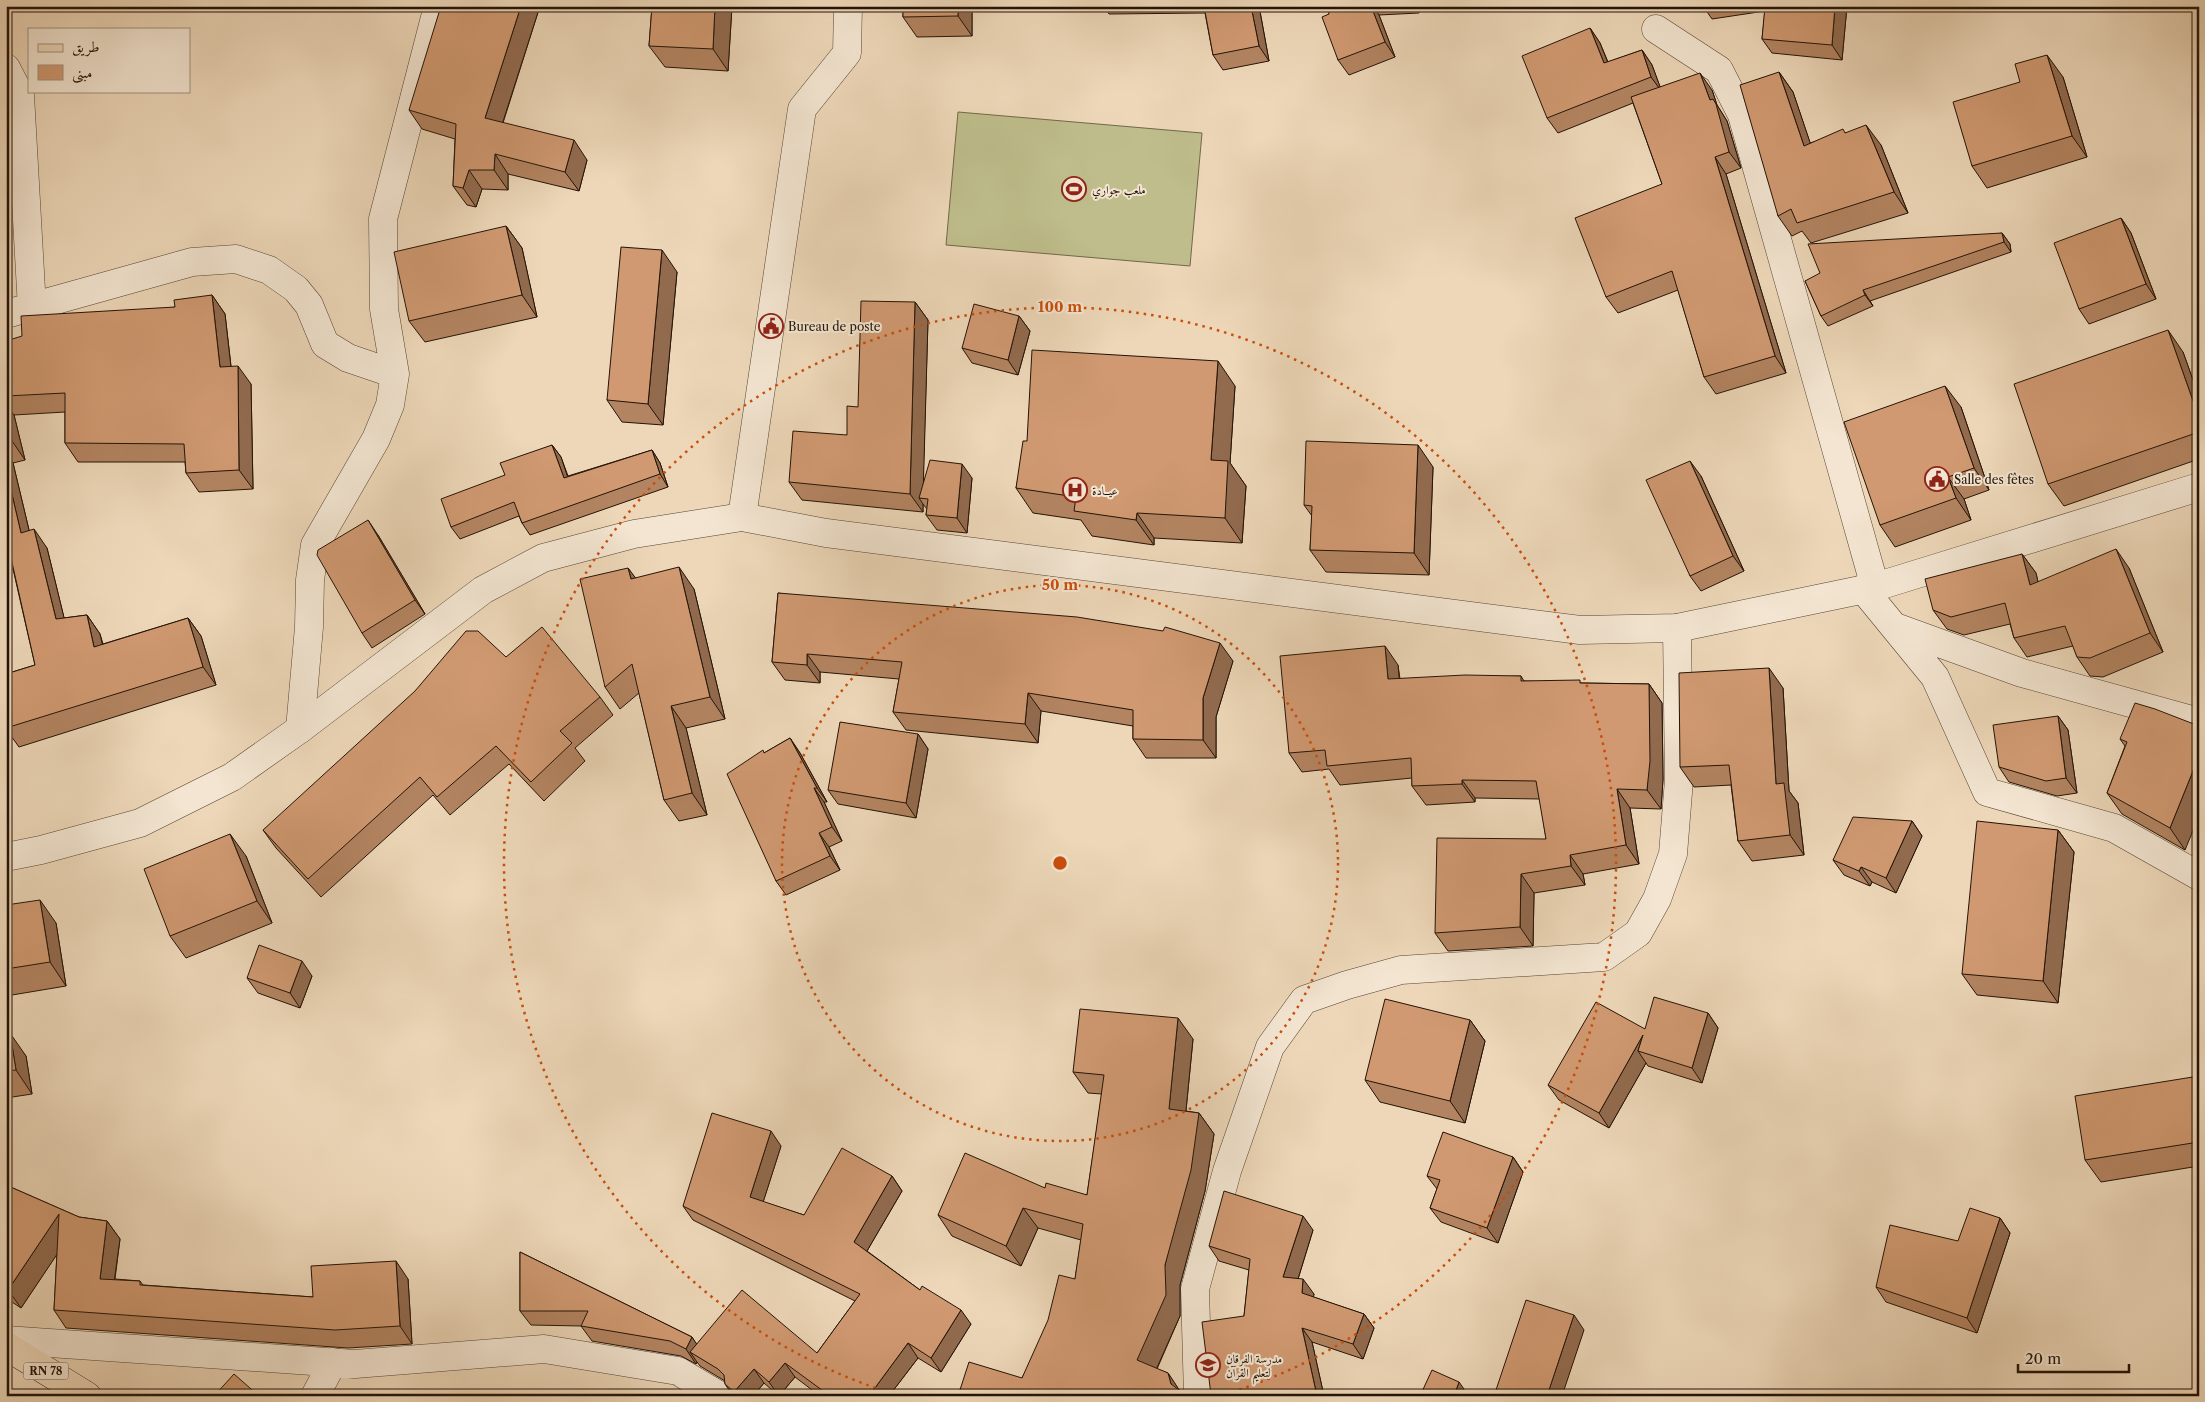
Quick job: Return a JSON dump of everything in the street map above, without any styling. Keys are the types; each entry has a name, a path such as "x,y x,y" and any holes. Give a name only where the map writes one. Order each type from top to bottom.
{"main road":[{"name":"RN 78","path":"6,1346 86,1396"}],"street":[{"path":"300,729 309,627 310,580 316,545 376,439 390,405 395,374 384,309 383,219 438,6"},
{"path":"742,517 802,109 846,53 848,6"},
{"path":"1656,28 1719,70 1742,115 1869,588 1894,626 1935,677 1987,792 2114,828 2199,876"},
{"path":"6,68 20,95 32,308"},
{"path":"6,314 192,262 236,259 269,270 296,289 309,305 325,344 348,358 395,374"},
{"path":"6,856 41,850 140,823 232,777 300,729 482,590 543,558 634,534 742,517 826,533 1580,630 1677,628 1869,588 2199,487"},
{"path":"1894,626 2022,674 2199,722"},
{"path":"1198,1396 1195,1289 1227,1171 1270,1047 1304,1000 1347,985 1401,970 1604,957 1638,932 1657,899 1673,854 1679,780 1677,628"},
{"path":"6,1340 356,1364 544,1349 678,1371 720,1396"},
{"path":"315,1396 334,1362"}],"shaded area":[{"name":"ملعب جواري","path":"958,112 1202,133 1190,266 946,245"}],"building":[{"path":"441,6 521,6 485,118 574,140 565,172 495,154 494,170 469,170 463,188 453,186 456,124 409,110"},
{"path":"652,6 715,6 713,49 649,46"},
{"path":"903,6 958,6 958,16 903,17"},
{"path":"1204,6 1251,6 1259,46 1213,55"},
{"path":"1329,6 1371,6 1385,42 1338,60 1322,17 1329,14"},
{"path":"1765,6 1835,6 1832,45 1762,39"},
{"path":"1590,28 1604,63 1642,50 1651,77 1547,118 1522,56"},
{"path":"2047,55 2072,136 1972,166 1953,102 2020,82 2015,64"},
{"path":"1779,72 1804,146 1843,129 1845,133 1866,125 1894,192 1797,223 1791,209 1778,216 1740,85"},
{"path":"1700,73 1710,100 1713,99 1716,104 1729,152 1715,157 1775,356 1704,377 1672,271 1606,297 1575,218 1662,184 1631,97"},
{"path":"2121,218 2146,284 2079,309 2054,243"},
{"path":"506,226 522,295 409,321 394,252"},
{"path":"2002,233 2004,242 1863,290 1865,295 1821,316 1805,281 1820,273 1808,244"},
{"path":"621,247 662,250 648,404 607,400"},
{"path":"212,295 220,367 238,366 239,470 186,473 184,444 65,443 65,393 6,396 6,341 22,336 21,316 175,307 174,300"},
{"path":"861,301 915,302 910,494 789,482 793,431 847,435 847,406 858,407"},
{"path":"974,304 1019,316 1008,360 962,348"},
{"path":"2168,330 2199,418 2199,432 2048,484 2014,384"},
{"path":"1032,350 1218,361 1211,460 1228,461 1225,518 1137,513 1136,520 1074,511 1076,497 1016,488 1023,441 1027,441"},
{"path":"1945,386 1974,468 1948,477 1956,498 1880,525 1844,422"},
{"path":"6,417 12,441 6,442"},
{"path":"1306,441 1418,445 1414,553 1310,550 1312,506 1304,505"},
{"path":"552,445 564,478 652,450 660,474 522,523 514,502 451,527 441,499 505,475 500,463"},
{"path":"930,460 962,464 957,518 926,515 928,499 919,498"},
{"path":"1690,461 1733,556 1690,576 1646,480"},
{"path":"6,469 21,533 34,529 56,619 87,615 94,647 188,618 203,667 6,728 6,674 35,665 9,549 6,550"},
{"path":"368,520 415,600 362,633 317,555 318,550"},
{"path":"2116,549 2150,633 2090,658 2077,657 2065,626 2014,638 2005,603 1951,617 1933,610 1925,579 2022,554 2030,585"},
{"path":"679,567 710,697 671,706 692,793 664,800 632,664 605,687 580,579 628,568 631,579"},
{"path":"778,593 1077,617 1163,631 1165,627 1220,643 1203,698 1203,740 1133,739 1133,710 1028,693 1025,724 893,712 902,662 807,654 807,665 772,662"},
{"path":"542,627 600,697 560,731 572,743 531,782 496,746 437,797 420,777 308,879 263,830 415,691 466,631 478,631 506,657"},
{"path":"1385,646 1388,679 1465,675 1521,676 1521,681 1580,680 1580,683 1649,684 1650,761 1647,790 1617,789 1626,845 1570,855 1571,866 1521,874 1520,927 1435,933 1437,838 1546,839 1536,781 1462,780 1462,784 1412,786 1411,758 1327,766 1325,750 1289,753 1280,656"},
{"path":"1769,668 1776,784 1784,783 1790,835 1738,841 1729,765 1680,767 1679,673"},
{"path":"2135,703 2199,726 2199,756 2170,828 2107,793 2127,742 2120,739"},
{"path":"2058,716 2066,778 2046,781 1999,767 1993,725"},
{"path":"840,722 918,734 906,803 828,790"},
{"path":"790,738 817,788 814,788 832,827 819,833 830,856 776,881 727,774 763,750 764,753"},
{"path":"1853,817 1912,821 1886,878 1861,867 1859,871 1833,860"},
{"path":"1977,821 2058,830 2043,981 1962,974"},
{"path":"230,834 257,901 170,936 144,869"},
{"path":"40,900 50,962 6,969 6,905"},
{"path":"259,945 302,961 290,993 247,978"},
{"path":"1654,997 1708,1013 1692,1068 1638,1051 1643,1035 1599,1113 1548,1085 1596,1002 1645,1029"},
{"path":"1385,999 1470,1020 1450,1101 1365,1080"},
{"path":"1080,1009 1178,1018 1169,1109 1199,1113 1191,1170 1165,1265 1166,1295 1137,1360 1168,1373 1171,1384 1179,1390 1177,1396 958,1396 969,1362 1022,1378 1048,1320 1059,1275 1075,1279 1083,1224 1023,1208 1006,1246 938,1215 965,1153 1045,1188 1046,1183 1087,1195 1104,1075 1073,1072"},
{"path":"6,1033 10,1033 16,1070 6,1071"},
{"path":"2199,1076 2199,1142 2085,1160 2075,1096"},
{"path":"712,1113 771,1131 750,1197 804,1215 842,1148 892,1176 854,1242 920,1290 922,1286 961,1310 931,1358 908,1343 869,1396 830,1396 785,1363 769,1382 754,1369 734,1392 725,1384 724,1375 718,1369 690,1352 742,1290 817,1353 860,1294 683,1206"},
{"path":"1443,1132 1513,1157 1487,1228 1430,1208 1440,1180 1427,1176"},
{"path":"6,1185 79,1217 107,1221 100,1279 140,1281 140,1285 313,1297 311,1266 396,1261 400,1326 335,1330 54,1310 59,1214 8,1290 6,1288"},
{"path":"1224,1191 1303,1216 1283,1277 1303,1279 1302,1293 1364,1314 1353,1344 1302,1328 1317,1396 1194,1396 1200,1390 1211,1395 1202,1322 1244,1316 1250,1259 1209,1246"},
{"path":"1970,1208 2000,1218 1967,1318 1876,1287 1890,1225 1958,1241"},
{"path":"520,1252 692,1337 686,1349 670,1341 581,1326 588,1311 520,1311"},
{"path":"1526,1300 1574,1315 1547,1396 1494,1396"},
{"path":"1432,1370 1459,1382 1454,1396 1420,1396"},
{"path":"234,1374 259,1396 214,1396"}],"place":[{"name":"ملعب جواري","path":"1074,189"},
{"name":"Bureau de poste","path":"771,326"},
{"name":"Salle des fêtes","path":"1937,479"},
{"name":"عيــادة","path":"1075,490"},
{"name":"مدرسة الفرقان لتعليم القرآن","path":"1208,1365"}]}
